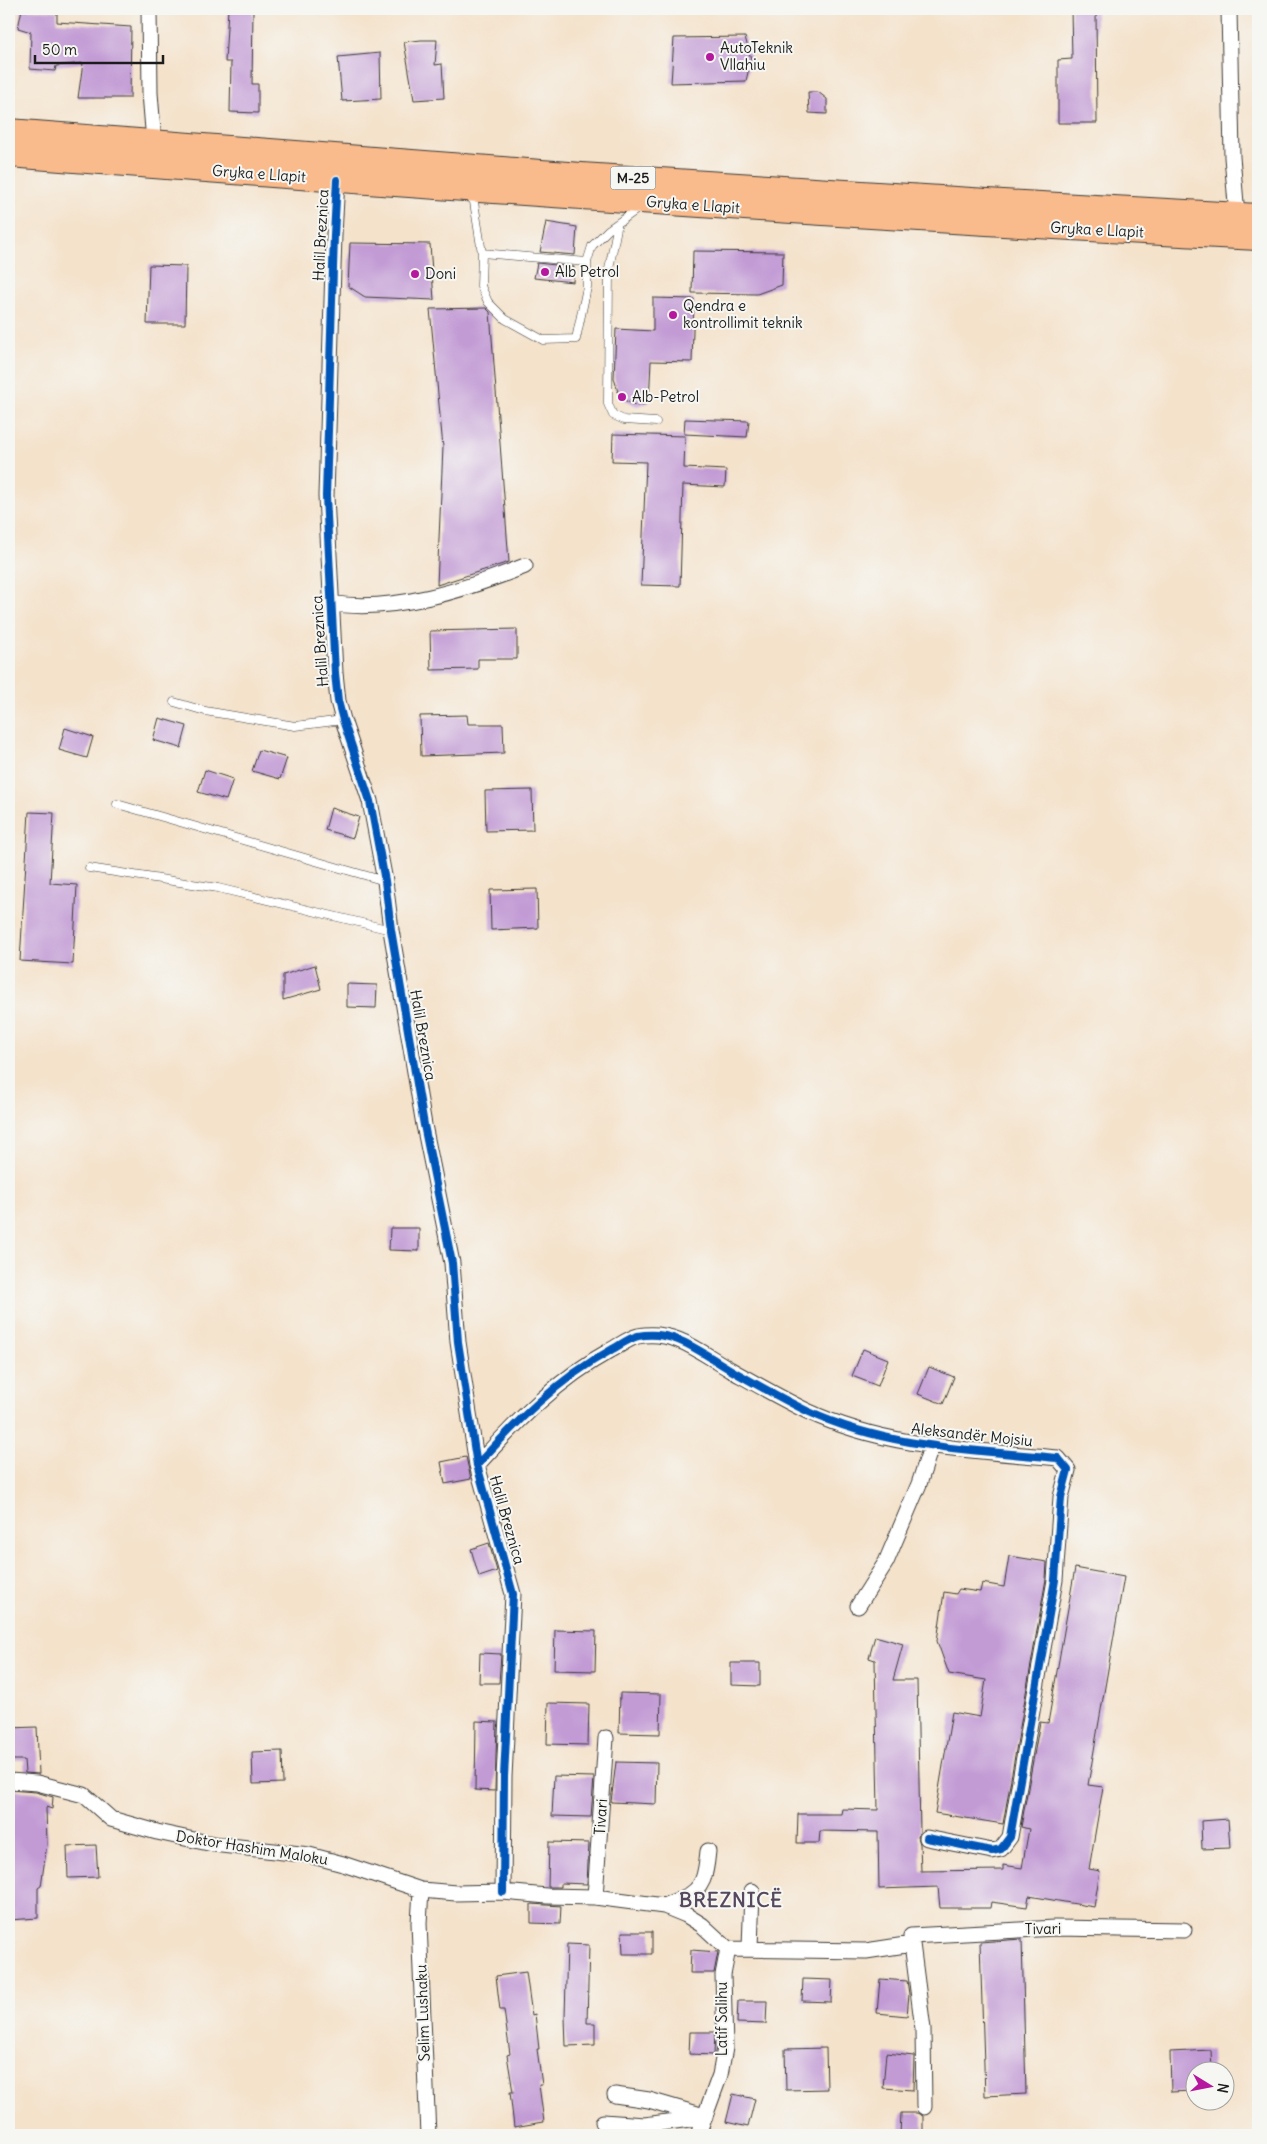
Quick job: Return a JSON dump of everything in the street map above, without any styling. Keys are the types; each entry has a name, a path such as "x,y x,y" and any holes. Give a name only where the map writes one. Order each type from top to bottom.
{"main road":[{"name":"Gryka e Llapit","path":"9,131 571,174 1003,202 1248,215"},
{"name":"Gryka e Llapit","path":"9,155 465,190 1003,225 1258,238"}],"street":[{"path":"149,9 150,93 154,142"},
{"name":"Gryka e Llapit","path":"1228,9 1232,157 1248,215"},
{"name":"Halil Breznica","path":"337,180 333,245 326,496 335,673 338,701 343,720 370,801 385,881 391,930 424,1125 452,1263 458,1342 477,1465 513,1594 504,1777 503,1892"},
{"name":"Halil Breznica","path":"330,603 350,606 376,605 452,592 525,566"},
{"name":"Aleksandër Mojsiu","path":"477,1465 513,1425 583,1366 636,1336 660,1335 687,1342 730,1370 808,1411 866,1434 931,1447 1058,1458 1068,1470 1061,1497 1055,1580 1010,1837 1001,1849 992,1851 928,1838"},
{"name":"Aleksandër Mojsiu","path":"858,1606 886,1562 919,1484 931,1447"},
{"name":"Tivari","path":"595,1897 606,1738"},
{"name":"Doktor Hashim Maloku","path":"9,1781 37,1783 84,1795 111,1819 158,1832 213,1844 308,1855 343,1864 421,1890 456,1893 503,1892"},
{"path":"664,1906 690,1895 698,1889 706,1872 708,1851"},
{"name":"Selim Lushaku","path":"421,1890 419,1923 428,2135"},
{"path":"750,1948 752,1891"},
{"path":"503,1892 547,1896 595,1897 664,1906 686,1914 728,1950"},
{"name":"Tivari","path":"728,1950 750,1948 866,1951 912,1944 910,1936 1008,1930 1055,1928 1184,1930"},
{"path":"912,1944 923,2029 924,2107"},
{"name":"Latif Salihu","path":"698,2135 720,2076 726,2048 722,1975 728,1950"},
{"path":"615,2095 658,2102 705,2117"},
{"path":"603,2122 645,2125 705,2117"}],"lane":[{"path":"465,190 474,202 482,253 481,286 488,302 505,319 543,340 576,339 587,287 587,262 592,246 608,230 647,202"},
{"path":"618,223 609,269 608,404 614,415 624,420 656,422"},
{"path":"482,253 587,262"},
{"path":"174,702 205,711 295,726 343,720"},
{"path":"117,804 385,881"},
{"path":"89,868 218,888 391,930"}],"building":[{"path":"22,9 57,11 57,22 131,27 130,98 78,98 83,63 56,66 55,71 30,69 31,32 18,28"},
{"path":"228,9 253,9 252,84 258,84 258,113 230,112 231,62 225,62"},
{"path":"1071,9 1096,9 1097,123 1058,123 1058,60 1072,59"},
{"path":"745,37 751,59 746,81 671,83 674,38"},
{"path":"437,40 435,65 442,64 444,98 414,100 404,42"},
{"path":"380,53 381,99 342,101 338,57"},
{"path":"808,92 818,92 827,99 827,114 809,113"},
{"path":"546,222 577,227 575,255 540,252"},
{"path":"350,243 430,244 434,300 365,297 348,286"},
{"path":"693,251 783,252 782,285 757,294 692,293"},
{"path":"537,263 574,267 573,282 534,278"},
{"path":"149,265 186,266 185,324 147,324"},
{"path":"653,298 694,299 692,362 651,361 649,403 637,406 626,401 618,392 614,378 616,329 653,331"},
{"path":"486,308 490,312 509,562 437,585 443,447 430,309"},
{"path":"685,419 749,421 747,437 684,434"},
{"path":"613,434 685,436 684,468 726,470 725,487 683,485 680,586 641,585 646,462 612,461"},
{"path":"517,629 517,659 478,659 478,669 431,670 430,631"},
{"path":"467,715 468,724 503,724 504,753 421,756 420,716"},
{"path":"159,718 187,726 181,748 153,740"},
{"path":"65,728 93,737 87,758 59,750"},
{"path":"259,750 287,758 280,779 252,771"},
{"path":"205,770 233,779 226,800 198,792"},
{"path":"532,790 533,830 486,831 485,791"},
{"path":"331,808 359,817 353,838 325,830"},
{"path":"29,812 54,813 50,883 77,885 73,964 20,961"},
{"path":"537,889 538,928 491,930 490,890"},
{"path":"315,965 321,989 283,1000 283,975"},
{"path":"347,984 377,985 376,1008 347,1007"},
{"path":"390,1228 419,1228 419,1251 389,1250"},
{"path":"863,1349 888,1359 878,1386 852,1376"},
{"path":"929,1367 954,1377 943,1404 918,1394"},
{"path":"466,1457 471,1479 445,1484 441,1462"},
{"path":"489,1543 497,1571 479,1577 471,1549"},
{"path":"1009,1556 1047,1562 1046,1579 1003,1824 935,1813 952,1712 980,1717 986,1680 949,1674 937,1641 944,1592 956,1594 959,1589 980,1592 982,1583 1004,1587"},
{"path":"1075,1568 1124,1577 1088,1785 1103,1787 1089,1869 1100,1871 1094,1907 1029,1896 1027,1907 991,1902 990,1908 940,1908 938,1887 879,1889 878,1832 820,1831 819,1843 797,1843 798,1814 841,1814 842,1809 878,1810 875,1660 869,1658 875,1636 903,1644 893,1680 917,1680 920,1832 918,1837 921,1871 1003,1870 1003,1865 1022,1868 1029,1829 1021,1827 1040,1722 1048,1723"},
{"path":"555,1630 596,1631 595,1671 554,1670"},
{"path":"480,1653 501,1654 499,1683 479,1683"},
{"path":"731,1663 760,1663 760,1686 731,1685"},
{"path":"620,1693 661,1694 660,1734 619,1733"},
{"path":"548,1703 589,1704 588,1745 547,1744"},
{"path":"476,1721 497,1722 495,1791 475,1790"},
{"path":"37,1727 39,1774 25,1773 24,1760 10,1760 9,1728"},
{"path":"282,1751 283,1783 253,1784 252,1752"},
{"path":"616,1762 657,1763 656,1804 611,1802"},
{"path":"554,1776 594,1777 591,1817 552,1816"},
{"path":"9,1790 36,1792 53,1797 52,1809 46,1807 47,1844 41,1886 38,1888 38,1918 9,1920"},
{"path":"1228,1819 1230,1848 1202,1849 1201,1821"},
{"path":"549,1842 589,1843 587,1884 561,1883 561,1887 548,1887"},
{"path":"96,1845 98,1877 68,1878 67,1846"},
{"path":"531,1904 561,1906 560,1924 531,1923"},
{"path":"622,1932 652,1932 652,1954 623,1954"},
{"path":"1022,1939 1026,2094 985,2096 980,1942"},
{"path":"567,1944 589,1945 587,2023 595,2023 595,2045 566,2046"},
{"path":"691,1950 718,1952 714,1973 690,1973"},
{"path":"526,1972 532,2015 535,2014 542,2085 539,2085 544,2122 514,2127 510,2092 513,2092 507,2055 510,2054 504,2010 500,2010 496,1976"},
{"path":"803,1979 832,1980 831,2002 802,2001"},
{"path":"880,1979 907,1981 909,1994 907,2016 877,2013"},
{"path":"738,2001 767,2001 766,2024 737,2023"},
{"path":"690,2032 715,2032 714,2055 689,2054"},
{"path":"826,2048 827,2089 786,2090 785,2049"},
{"path":"1211,2050 1212,2062 1184,2062 1184,2091 1171,2092 1170,2052"},
{"path":"886,2053 914,2056 913,2090 883,2088"},
{"path":"733,2094 755,2099 748,2127 726,2122"},
{"path":"901,2113 917,2113 923,2116 923,2135 900,2135"}],"cycle path":[{"path":"337,180 326,496 335,673 338,701 343,720 370,801 385,881 391,930 424,1125 452,1263 458,1342 477,1465 513,1594 504,1777 503,1892"},
{"path":"477,1465 523,1417 573,1374 631,1338 652,1335 664,1336 688,1344 731,1370 807,1411 868,1433 930,1445 1058,1458 1068,1470 1061,1497 1055,1580 1010,1837 1001,1849 992,1851 927,1838"}],"place":[{"name":"AutoTeknik Vllahiu","path":"710,57"},
{"name":"Alb Petrol","path":"545,272"},
{"name":"Doni","path":"415,274"},
{"name":"Qendra e kontrollimit teknik","path":"673,315"},
{"name":"Alb-Petrol","path":"622,397"}],"district":[{"name":"BREZNICË","path":"731,1900"}]}
